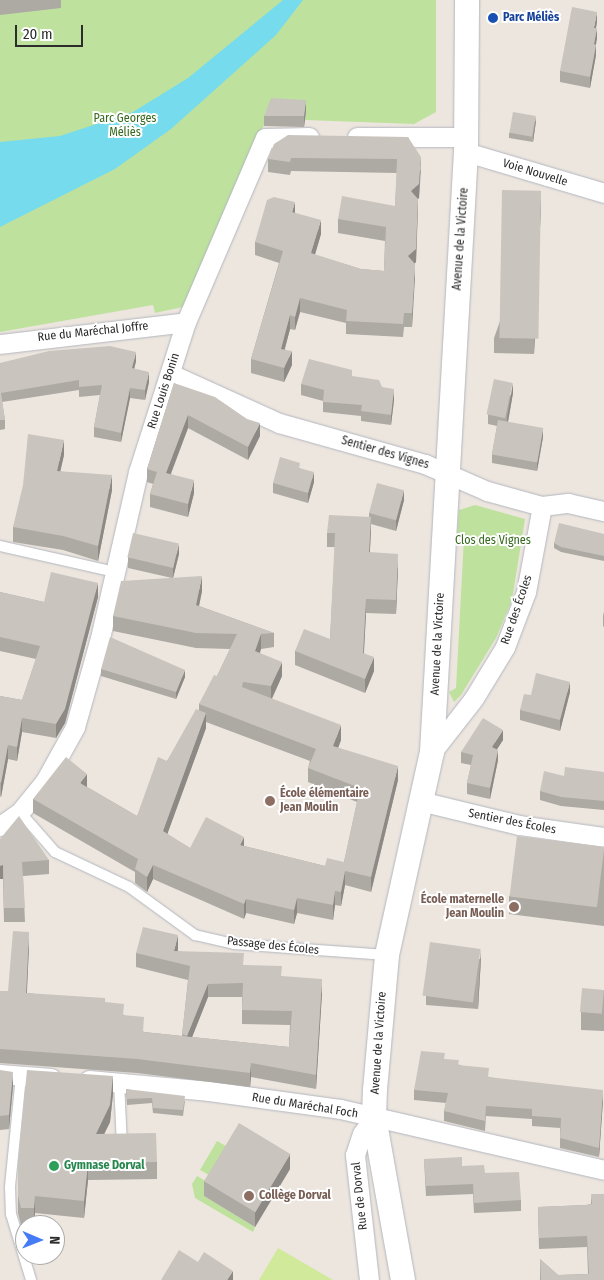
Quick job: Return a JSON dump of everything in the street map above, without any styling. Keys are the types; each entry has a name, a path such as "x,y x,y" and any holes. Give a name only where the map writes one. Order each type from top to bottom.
{"street":[{"name":"Avenue de la Victoire","path":"403,1280 374,1117 387,955 432,752 446,472 466,145 467,0"},
{"name":"Rue Louis Bonin","path":"0,826 20,812 50,773 75,727 115,572 138,472 171,374 186,322 265,138 329,137 466,145"},
{"name":"Voie Nouvelle","path":"466,145 604,193"},
{"name":"Rue du Maréchal Joffre","path":"0,344 186,322"},
{"name":"Sentier des Vignes","path":"171,374 279,423 446,472 487,492 542,506 568,502 604,511"},
{"name":"Rue des Écoles","path":"432,752 474,698 505,647 526,592 542,506"},
{"name":"Sentier des Écoles","path":"420,801 519,825 604,837"},
{"name":"Rue du Maréchal Foch","path":"0,1074 119,1082 234,1095 374,1117 604,1170"},
{"name":"Rue de Dorval","path":"369,1280 355,1155 362,1134 374,1117"}],"lane":[{"path":"0,546 115,572"},
{"name":"Passage des Écoles","path":"20,812 54,852 128,887 196,935 234,944 387,955"},
{"path":"21,1076 10,1187 12,1214 31,1280"},
{"path":"119,1082 122,1144"}],"green space":[{"name":"Parc Georges Méliès","path":"0,0 436,0 436,112 414,124 305,120 306,111 271,109 183,307 155,313 153,305 0,332"},
{"name":"Clos des Vignes","path":"475,505 525,519 512,600 496,638 461,695 454,702 449,692 456,688 464,537 457,535 459,510"},
{"path":"217,1141 226,1146 214,1178 200,1170"},
{"path":"197,1176 211,1184 204,1196 255,1227 253,1232 195,1198 192,1184"},
{"path":"278,1248 333,1280 259,1280"}],"water":[{"path":"283,0 303,0 276,35 171,129 115,169 0,227 0,142 60,136 133,112 188,78"}],"building":[{"path":"572,7 597,12 594,28 597,28 594,44 596,45 590,77 560,71"},
{"path":"271,98 306,100 304,116 264,116"},
{"path":"513,112 536,116 532,137 509,133"},
{"path":"288,135 408,137 421,157 419,184 411,191 418,199 416,249 408,256 415,264 412,313 404,313 403,324 346,321 347,310 300,298 295,317 290,315 281,349 292,351 284,368 251,359 283,251 255,242 267,200 274,197 295,202 292,212 321,220 311,253 361,269 384,271 386,227 338,219 342,196 395,206 397,159 291,158 290,162 268,159 274,144"},
{"path":"502,190 541,191 538,339 499,338"},
{"path":"110,346 136,352 132,368 149,372 145,390 130,388 121,433 94,427 102,385 79,387 79,380 1,393 5,420 0,420 0,363 49,351"},
{"path":"309,359 352,370 352,376 379,380 382,387 394,389 391,415 361,411 362,405 323,402 324,390 301,384"},
{"path":"494,379 513,383 505,418 487,414"},
{"path":"174,383 215,397 247,419 260,423 248,447 188,415 166,473 194,480 188,504 150,494 157,472 147,469"},
{"path":"498,420 543,428 537,462 492,454"},
{"path":"28,434 64,440 57,471 112,475 98,546 63,536 13,527 23,485"},
{"path":"280,457 300,463 299,468 314,472 308,493 273,483"},
{"path":"377,483 404,490 396,520 369,513"},
{"path":"329,515 371,517 369,552 398,554 396,600 366,599 363,653 374,657 365,679 295,651 304,629 330,639 335,533 327,533"},
{"path":"559,523 604,534 604,556 561,547 554,543"},
{"path":"133,533 179,544 173,568 127,557"},
{"path":"51,572 98,583 65,709 56,724 22,718 17,747 8,745 1,783 0,696 22,700 40,646 0,637 0,592 44,602"},
{"path":"202,576 196,605 274,633 261,634 255,651 282,662 271,686 243,682 242,687 341,725 333,746 398,766 371,877 345,871 341,892 335,891 333,905 297,898 294,910 246,899 244,904 153,865 147,877 135,869 138,859 33,799 66,757 87,774 80,783 137,816 158,757 167,761 196,709 206,713 163,831 190,848 206,817 244,837 240,845 325,866 327,858 344,862 360,788 308,768 316,749 199,704 214,675 217,676 237,634 196,633 113,616 121,581"},
{"path":"110,637 185,670 176,692 101,669"},
{"path":"536,673 570,682 560,720 520,710 524,694 531,695"},
{"path":"483,718 503,730 492,747 498,750 490,788 467,783 473,755 461,752"},
{"path":"565,767 604,772 604,801 561,797 540,791 544,771 564,776"},
{"path":"19,816 49,860 22,862 25,908 4,908 3,865 0,866 0,839"},
{"path":"517,836 604,847 597,907 510,897"},
{"path":"143,927 178,935 174,951 244,953 243,965 282,966 281,976 322,979 316,1075 251,1063 250,1073 137,1059 0,1049 0,991 8,991 13,931 29,932 26,993 105,998 105,1002 124,1004 123,1015 144,1017 143,1032 289,1047 292,1011 242,1010 243,983 208,984 187,1036 182,1034 190,966 136,953"},
{"path":"430,942 481,949 473,1003 422,995"},
{"path":"582,988 604,990 602,1014 580,1012"},
{"path":"421,1051 445,1053 444,1059 459,1060 458,1065 489,1068 488,1077 603,1090 599,1148 560,1138 561,1118 532,1116 532,1109 486,1106 485,1121 444,1111 448,1093 414,1090"},
{"path":"0,1070 13,1072 9,1115 0,1116"},
{"name":"Gymnase Dorval","path":"27,1070 113,1076 110,1105 96,1134 156,1133 157,1162 88,1163 84,1201 35,1196 34,1208 21,1208 18,1196 18,1161"},
{"path":"126,1089 185,1096 183,1110 153,1108 152,1098 127,1099"},
{"path":"239,1123 290,1154 255,1212 204,1181"},
{"path":"462,1157 462,1166 484,1165 485,1173 519,1172 521,1200 474,1203 473,1184 426,1186 424,1159"},
{"path":"591,1194 604,1194 604,1280 541,1280 540,1259 558,1275 589,1274 587,1236 539,1238 538,1207 592,1204"},
{"path":"179,1250 198,1262 204,1252 233,1271 227,1280 161,1280"}],"place":[{"name":"Parc Méliès","path":"493,18"},
{"name":"École élémentaire Jean Moulin","path":"270,801"},
{"name":"École maternelle Jean Moulin","path":"514,907"},
{"name":"Gymnase Dorval","path":"54,1166"},
{"name":"Collège Dorval","path":"249,1196"}]}
